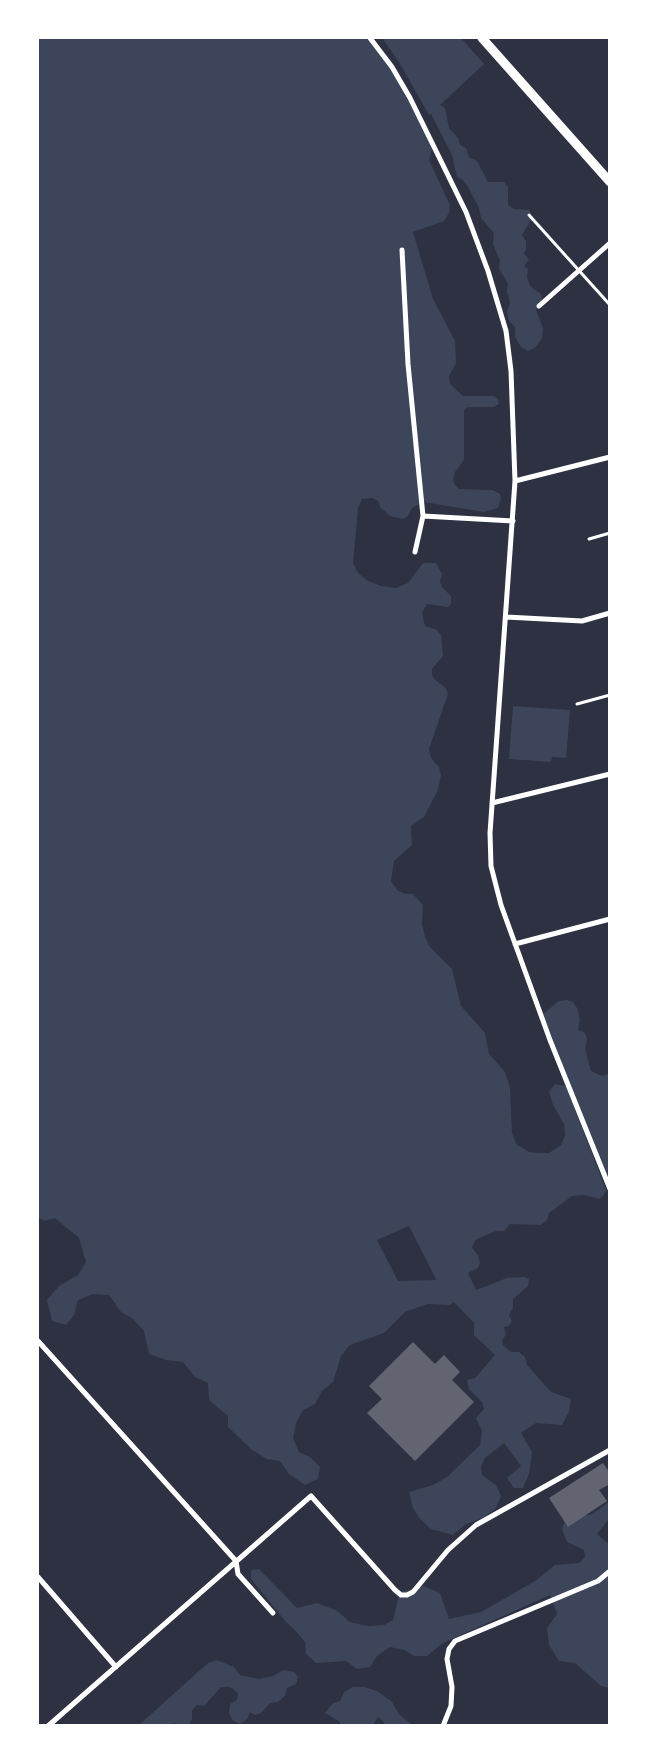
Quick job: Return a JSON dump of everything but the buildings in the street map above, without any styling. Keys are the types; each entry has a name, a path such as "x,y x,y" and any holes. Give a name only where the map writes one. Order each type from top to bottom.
{"street":[{"path":"370,38 392,67 410,98 466,212 488,271 506,331 509,350 515,481 490,833 491,866 501,905 515,944 610,1189"},
{"path":"482,38 610,182"},
{"path":"539,306 610,243"},
{"path":"402,250 408,364 423,516 415,552"},
{"path":"515,481 610,456"},
{"path":"423,516 513,521"},
{"path":"506,617 582,621 610,613"},
{"path":"492,803 610,774"},
{"path":"515,944 610,919"},
{"path":"38,1341 236,1561 238,1574 272,1613"},
{"path":"48,1726 311,1496 395,1590 401,1595 407,1595 413,1592 448,1550 476,1525 610,1450"},
{"path":"443,1726 451,1706 452,1687 447,1659 448,1649 455,1641 598,1581 610,1572"},
{"path":"38,1577 116,1667"}],"lane":[{"path":"529,215 610,305"},
{"path":"589,539 610,533"},
{"path":"577,704 610,695"}],"shaded area":[{"path":"38,38 368,38 391,68 430,141 432,149 429,160 450,205 449,213 444,221 413,232 433,299 455,341 456,363 449,376 450,384 463,396 494,396 498,399 499,404 494,407 468,407 464,410 464,460 455,472 453,479 459,489 492,490 500,494 501,498 498,508 484,512 423,502 412,508 408,516 403,519 390,516 380,507 378,501 373,498 362,499 358,508 353,563 358,573 368,581 381,586 396,588 408,583 423,563 436,563 442,574 440,582 442,587 451,596 451,604 448,607 427,604 422,613 425,626 437,630 441,635 443,656 432,669 432,674 434,679 446,688 448,694 429,749 431,758 439,767 441,775 438,790 424,817 411,826 412,845 394,861 391,881 397,890 405,894 413,894 423,905 422,924 425,937 430,947 452,969 461,1006 485,1033 489,1054 505,1072 510,1088 512,1133 516,1144 529,1152 539,1153 549,1153 561,1145 565,1135 564,1124 553,1105 549,1092 555,1084 566,1086 606,1190 599,1199 584,1195 572,1196 549,1213 547,1220 541,1225 510,1224 504,1231 496,1231 475,1240 472,1248 478,1255 480,1263 478,1268 468,1273 476,1290 507,1278 525,1277 529,1279 528,1286 513,1299 513,1308 509,1315 512,1321 509,1326 504,1327 506,1335 502,1340 503,1345 511,1352 519,1352 525,1357 527,1365 551,1392 571,1399 569,1412 562,1425 536,1423 521,1433 532,1452 529,1474 523,1488 514,1488 507,1478 521,1466 504,1443 485,1458 481,1466 482,1475 496,1485 501,1496 496,1508 483,1518 466,1524 453,1535 431,1529 420,1519 413,1508 409,1492 433,1485 447,1477 480,1445 482,1431 476,1418 484,1409 482,1402 469,1389 467,1380 475,1378 495,1355 474,1335 474,1323 454,1302 450,1305 428,1304 405,1312 384,1333 350,1345 341,1356 333,1382 322,1391 315,1404 303,1410 296,1423 293,1438 299,1452 310,1457 320,1467 318,1479 305,1485 289,1474 280,1461 267,1459 252,1450 228,1427 228,1416 209,1400 208,1383 195,1377 183,1362 166,1360 149,1354 144,1331 133,1319 121,1312 109,1295 93,1294 78,1300 74,1315 66,1325 52,1321 47,1300 59,1286 78,1275 86,1262 79,1238 55,1218 44,1221 38,1217","holes":["409,1226 436,1279 398,1281 377,1240"]},
{"path":"382,38 461,38 484,64 440,105 445,108 449,128 458,138 460,145 466,148 469,157 477,161 488,182 504,182 508,187 508,205 514,209 530,210 532,218 522,235 526,241 524,253 529,260 524,266 528,269 527,277 530,286 541,294 542,300 536,310 543,328 542,338 535,348 528,351 521,347 515,337 515,327 509,321 507,312 510,302 507,291 508,283 499,269 500,261 493,244 494,233 481,218 479,208 468,187 463,180 457,177 452,155 431,114 429,115 399,62"},
{"path":"513,706 570,710 566,758 552,757 551,762 509,759"},
{"path":"567,1000 573,1002 577,1008 580,1019 578,1030 584,1032 587,1038 585,1049 591,1071 602,1076 609,1074 609,1186 543,1014 559,1001"},
{"path":"609,1502 609,1519 597,1534 609,1544 609,1567 607,1570 610,1580 609,1688 601,1686 575,1663 559,1661 549,1645 547,1628 557,1614 550,1595 443,1643 427,1656 414,1656 404,1650 390,1647 377,1656 370,1667 357,1669 346,1661 316,1663 306,1654 305,1642 251,1579 251,1570 259,1569 297,1608 317,1603 336,1610 350,1622 368,1626 384,1625 393,1620 400,1592 423,1586 440,1593 449,1619 481,1612 535,1581 555,1565 579,1563 585,1557 584,1550 567,1542 562,1529 566,1518 575,1515 591,1515"},
{"path":"217,1660 234,1667 240,1675 259,1679 273,1676 283,1670 294,1672 298,1677 296,1684 287,1688 285,1696 278,1702 270,1703 261,1713 255,1715 250,1712 247,1719 240,1724 232,1720 229,1712 230,1704 237,1700 238,1693 230,1687 221,1687 204,1706 197,1705 192,1710 192,1719 189,1725 175,1723 170,1725 139,1725 208,1663"},
{"path":"353,1687 364,1687 377,1691 392,1702 399,1714 412,1725 384,1725 384,1722 378,1717 373,1725 340,1725 340,1722 325,1713 333,1703 340,1701 344,1692"}]}
